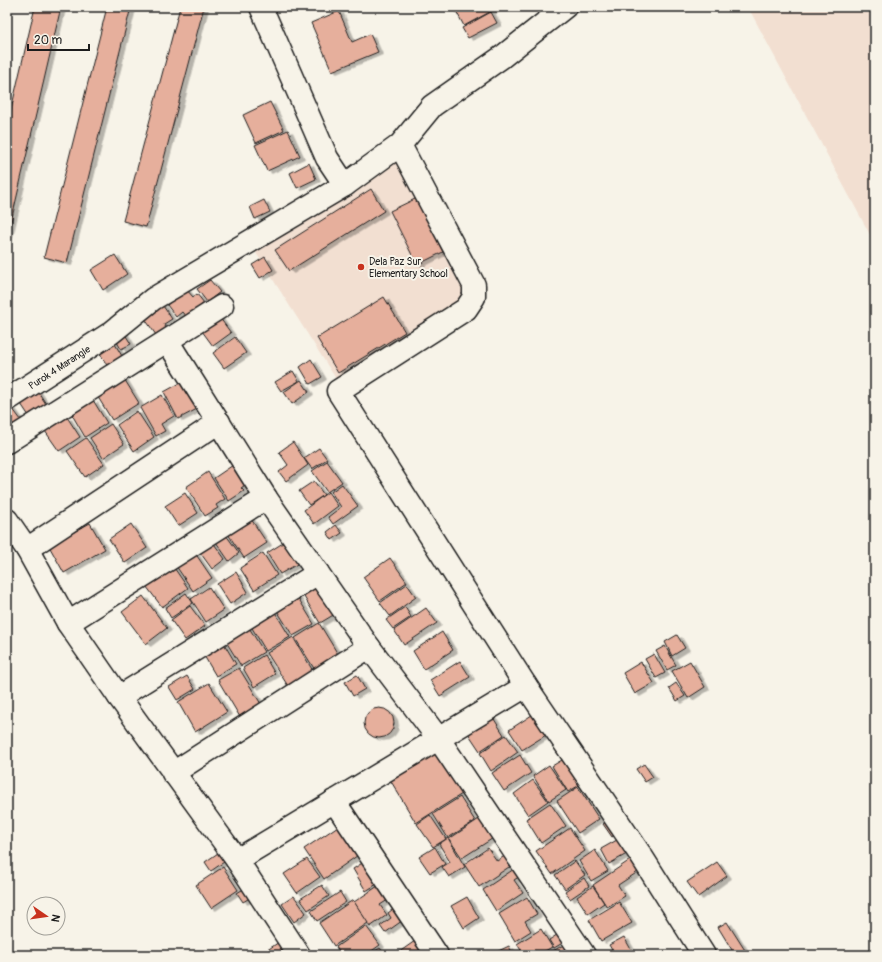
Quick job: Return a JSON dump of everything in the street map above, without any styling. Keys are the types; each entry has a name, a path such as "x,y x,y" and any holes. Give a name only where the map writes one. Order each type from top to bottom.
{"street":[{"path":"261,7 327,158 345,184"},
{"name":"Purok 4 Marangle","path":"7,400 111,333 153,299 345,184 400,146 432,106 502,57 565,7"},
{"path":"400,146 474,286 474,297 466,309 338,391 526,686 640,854 704,955"},
{"path":"7,442 168,342 222,306"},
{"path":"168,342 266,498 369,647 438,738 584,955"},
{"path":"27,549 219,422"},
{"path":"68,623 266,498"},
{"path":"7,520 27,549 68,623 118,697 237,860 299,955"},
{"path":"118,697 318,574"},
{"path":"173,773 369,647"},
{"path":"237,860 526,686"},
{"path":"334,802 437,955"}],"shaded area":[{"path":"748,7 875,7 875,244"},
{"name":"Dela Paz Sur Elementary School","path":"400,158 467,285 462,303 338,382 253,248"}],"building":[{"path":"35,7 61,7 7,239 7,127"},
{"path":"107,7 131,7 67,263 44,257"},
{"path":"180,7 204,7 146,227 123,221"},
{"path":"454,7 496,7 497,8 464,26"},
{"path":"339,11 352,42 370,34 378,52 332,71 311,23"},
{"path":"491,12 497,23 468,38 462,28"},
{"path":"270,102 284,130 256,143 243,115"},
{"path":"288,130 300,156 267,171 255,145"},
{"path":"309,163 316,179 297,188 290,173"},
{"path":"371,189 384,211 289,271 275,250"},
{"path":"417,198 443,252 417,265 390,211"},
{"path":"264,200 270,212 255,219 250,207"},
{"path":"115,255 127,274 103,290 91,270"},
{"path":"265,257 273,270 260,278 252,265"},
{"path":"210,280 220,292 207,302 197,289"},
{"path":"186,289 193,297 197,294 204,303 186,317 182,312 176,317 167,305"},
{"path":"384,297 405,332 338,373 317,338"},
{"path":"161,303 172,319 164,324 166,328 156,335 143,316"},
{"path":"217,314 231,333 213,346 199,327"},
{"path":"123,331 131,344 121,349 114,337"},
{"path":"235,337 246,353 224,368 213,353"},
{"path":"112,339 122,356 113,362 115,366 109,369 97,348"},
{"path":"311,359 322,377 310,384 300,367"},
{"path":"293,371 299,381 281,391 275,382"},
{"path":"123,377 139,403 112,420 96,394"},
{"path":"301,380 309,392 292,404 284,392"},
{"path":"182,382 197,409 178,419 164,392"},
{"path":"35,387 48,407 31,419 17,398"},
{"path":"162,395 174,416 161,424 165,431 156,436 140,408"},
{"path":"93,400 107,423 85,437 71,413"},
{"path":"7,401 24,424 7,437"},
{"path":"137,411 154,437 134,451 117,425"},
{"path":"67,417 80,437 59,451 45,431"},
{"path":"111,424 124,444 103,458 90,438"},
{"path":"86,438 104,464 85,477 67,451"},
{"path":"293,442 308,465 286,481 279,472 288,465 279,452"},
{"path":"319,448 327,459 312,469 304,458"},
{"path":"239,461 252,480 241,488 244,491 229,501 214,478"},
{"path":"327,461 342,482 327,492 312,471"},
{"path":"208,472 225,499 216,505 218,508 205,516 186,487"},
{"path":"314,481 324,495 309,505 299,491"},
{"path":"342,484 358,506 333,524 328,517 341,507 331,492"},
{"path":"328,492 338,506 314,524 304,510"},
{"path":"185,493 198,513 178,526 165,506"},
{"path":"249,516 267,543 244,558 226,531"},
{"path":"90,523 105,549 64,573 49,546"},
{"path":"131,524 147,548 125,563 109,539"},
{"path":"336,525 342,533 332,540 327,532"},
{"path":"226,535 239,553 229,561 216,542"},
{"path":"212,541 225,559 212,569 199,551"},
{"path":"286,541 299,563 280,574 267,553"},
{"path":"193,550 212,578 193,591 174,563"},
{"path":"263,553 277,575 254,590 240,568"},
{"path":"390,558 407,582 380,601 363,577"},
{"path":"170,562 188,588 162,607 143,582"},
{"path":"236,572 248,592 230,604 217,584"},
{"path":"321,580 340,611 320,623 301,592"},
{"path":"407,584 416,597 390,616 380,603"},
{"path":"209,587 224,610 206,622 191,599"},
{"path":"186,593 193,603 171,618 165,608"},
{"path":"143,596 167,628 146,644 122,612"},
{"path":"297,596 314,624 293,636 276,609"},
{"path":"190,606 205,626 185,640 171,620"},
{"path":"405,607 411,617 393,629 386,620"},
{"path":"426,608 437,623 404,645 394,630"},
{"path":"273,609 290,637 266,651 249,623"},
{"path":"319,623 339,656 315,670 295,638"},
{"path":"248,626 264,652 241,666 225,640"},
{"path":"442,632 453,650 424,669 413,651"},
{"path":"677,635 685,648 672,656 665,642"},
{"path":"293,637 313,671 288,686 267,653"},
{"path":"223,642 236,664 216,676 203,654"},
{"path":"665,646 676,665 667,670 656,651"},
{"path":"654,654 665,673 656,678 645,659"},
{"path":"264,655 275,674 254,687 243,668"},
{"path":"460,661 470,677 440,696 430,680"},
{"path":"690,661 705,687 688,698 672,671"},
{"path":"641,662 654,683 635,694 623,673"},
{"path":"239,668 261,704 240,717 218,680"},
{"path":"357,675 365,689 353,696 345,682"},
{"path":"187,676 195,689 177,700 169,687"},
{"path":"209,683 227,712 195,732 178,702"},
{"path":"676,683 685,696 677,701 669,688"},
{"path":"379,708 390,712 394,723 390,734 379,738 368,734 364,723 368,712"},
{"path":"541,709 554,730 522,750 509,730"},
{"path":"489,711 504,735 480,751 464,727"},
{"path":"506,735 518,752 491,771 480,753"},
{"path":"431,745 462,794 416,823 386,773"},
{"path":"572,754 588,780 568,792 552,766"},
{"path":"520,755 531,773 504,791 492,773"},
{"path":"644,764 653,777 645,782 636,769"},
{"path":"549,765 566,790 549,801 533,776"},
{"path":"533,780 548,801 528,815 514,794"},
{"path":"578,787 599,819 578,833 557,801"},
{"path":"460,797 475,821 448,838 433,814"},
{"path":"550,803 566,826 541,843 526,819"},
{"path":"430,815 446,839 433,847 417,824"},
{"path":"485,815 498,835 462,858 449,839"},
{"path":"613,817 622,830 612,837 603,824"},
{"path":"344,822 364,851 324,879 304,849"},
{"path":"570,828 585,851 552,874 536,851"},
{"path":"624,836 632,851 609,864 601,849"},
{"path":"448,838 465,867 449,877 442,867 450,862 439,844"},
{"path":"435,847 445,864 430,873 419,857"},
{"path":"488,848 497,861 512,851 518,861 479,887 464,864"},
{"path":"595,850 608,871 591,881 579,861"},
{"path":"218,853 224,862 211,871 205,862"},
{"path":"639,854 647,866 618,885 625,896 607,907 593,885"},
{"path":"370,858 383,880 366,891 353,869"},
{"path":"307,859 320,877 297,893 284,874"},
{"path":"575,861 585,875 565,889 555,875"},
{"path":"717,862 727,876 698,897 687,882"},
{"path":"520,865 525,873 514,880 523,893 496,911 483,890"},
{"path":"223,867 238,890 211,908 196,885"},
{"path":"584,878 589,886 570,899 565,891"},
{"path":"384,882 394,896 380,905 387,915 370,927 354,902"},
{"path":"250,885 256,894 243,902 237,893"},
{"path":"322,885 329,896 308,910 300,899"},
{"path":"593,886 604,903 588,914 577,897"},
{"path":"340,892 346,902 317,921 311,911"},
{"path":"294,896 306,913 294,922 282,904"},
{"path":"467,897 479,918 464,928 451,906"},
{"path":"527,897 537,914 525,921 531,931 515,941 499,914"},
{"path":"353,900 368,923 334,946 319,923"},
{"path":"619,902 632,923 601,941 589,920"},
{"path":"397,906 406,918 385,933 380,926 391,918 388,913"},
{"path":"727,922 748,955 735,955 718,927"},
{"path":"366,926 380,945 366,955 341,955 336,947"},
{"path":"541,929 552,947 538,955 524,955 517,944"},
{"path":"566,929 571,938 554,948 549,940"},
{"path":"422,936 435,955 395,955"},
{"path":"624,937 633,953 630,955 615,955 609,945"},
{"path":"282,940 293,955 260,955"},
{"path":"572,940 577,948 569,955 554,955 553,951"},
{"path":"509,946 513,955 490,955"},
{"path":"380,948 385,955 369,955"}],"place":[{"name":"Dela Paz Sur Elementary School","path":"361,267"}]}
